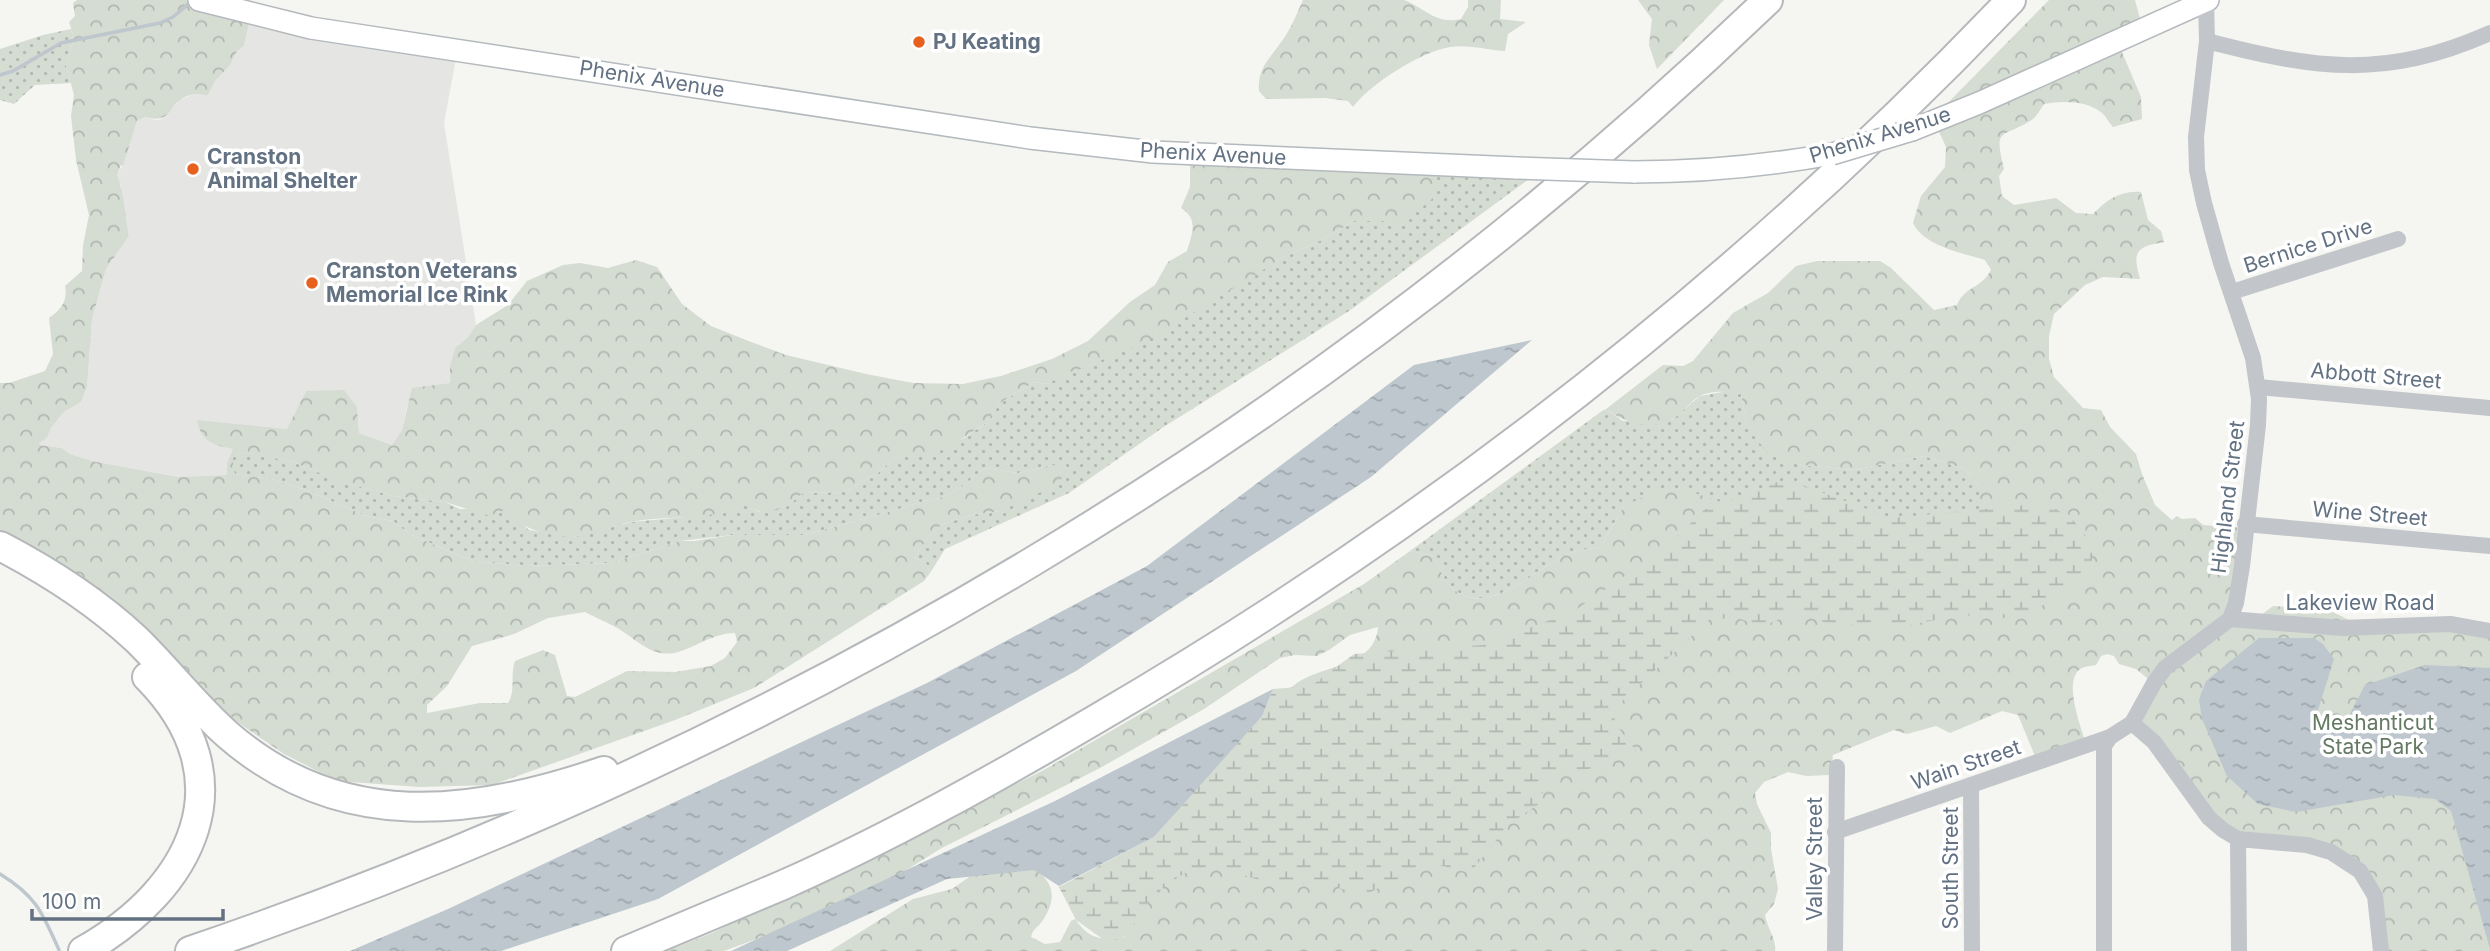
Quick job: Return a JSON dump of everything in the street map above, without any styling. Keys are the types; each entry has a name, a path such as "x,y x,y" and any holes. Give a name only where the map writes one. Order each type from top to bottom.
{"highway":[{"path":"190,951 348,895 485,840 632,775 777,704 900,639 1058,547 1288,395 1426,292 1580,170 1769,0"},
{"path":"626,951 784,884 951,801 1144,691 1300,593 1424,509 1573,396 1753,248 1848,162 2011,0"},
{"path":"0,547 59,580 111,618 152,656 212,720 244,748 299,780 332,794 366,803 391,807 435,808 528,794 608,770 777,704"},
{"path":"0,567 33,584 86,622 139,668 177,713 195,758 198,810 195,828 182,861 163,888 145,907 83,951"},
{"path":"659,951 700,933 784,884"}],"main road":[{"name":"Phenix Avenue","path":"199,0 312,28 1030,138 1153,152 1634,173 1737,168 1832,154 1912,130 1979,103 2207,0"}],"street":[{"name":"Highland Street","path":"2207,0 2207,41 2196,137 2196,162 2204,203 2253,358 2258,387 2258,425 2236,603 2230,619"},
{"path":"2207,41 2298,62 2367,66 2423,57 2490,33"},
{"name":"Bernice Drive","path":"2232,292 2398,239"},
{"name":"Abbott Street","path":"2258,387 2490,408"},
{"name":"Wine Street","path":"2245,524 2490,546"},
{"path":"2104,951 2104,746 2110,737 2132,723 2165,668 2230,619"},
{"name":"Lakeview Road","path":"2230,619 2342,628 2450,624 2490,631"},
{"path":"2132,723 2154,742 2209,818 2238,839 2307,845 2342,857 2362,874 2375,896 2381,951"},
{"name":"Wain Street","path":"1835,832 2110,737"},
{"name":"Valley Street","path":"1835,951 1837,767"},
{"name":"South Street","path":"1971,785 1972,951"},
{"path":"2238,839 2239,951"}],"shaded area":[{"path":"251,15 457,53 444,123 476,325 468,337 455,348 450,365 450,383 433,386 407,406 402,430 392,445 359,433 357,407 306,391 288,429 234,449 227,475 178,477 92,461 70,454 62,448 39,445 47,438 51,428 64,412 81,402 87,387 92,319 106,269 129,236 121,185 116,175 123,165 137,121 145,117 162,119 180,100 191,95 208,95 237,51 244,46"}],"green space":[{"path":"77,0 200,0 251,15 244,46 237,51 208,95 190,95 182,98 161,118 145,117 137,121 123,166 121,165 117,175 129,236 106,269 92,319 87,387 81,402 64,412 51,428 47,438 39,443 62,448 70,454 92,461 178,477 227,475 227,463 233,449 205,438 197,420 287,429 306,391 344,390 357,407 359,433 392,445 402,430 412,388 450,383 450,365 455,348 468,337 476,325 508,305 527,281 563,265 580,263 608,268 636,260 657,267 682,304 711,326 746,340 786,355 866,374 913,383 963,384 1001,376 1052,359 1088,341 1130,302 1155,285 1168,262 1187,251 1191,239 1192,222 1187,212 1181,208 1190,187 1190,155 1435,166 1436,191 1433,198 1422,207 1394,223 1389,225 1383,221 1354,221 1320,241 1284,257 1149,340 1071,371 1047,384 1034,382 1000,403 986,423 946,449 927,454 906,454 892,460 878,473 844,492 803,493 786,507 766,513 747,505 704,516 630,522 572,537 544,533 526,526 518,522 506,509 490,516 445,502 393,496 339,481 293,462 244,452 232,457 235,474 272,479 306,490 366,516 393,521 409,534 472,561 525,566 611,563 680,541 732,535 805,535 943,497 960,488 985,468 1018,473 1052,465 1067,466 1059,484 1000,511 971,515 941,525 929,536 914,558 926,563 930,573 924,581 754,688 675,720 492,785 419,787 337,781 284,754 166,673 0,549 0,383 9,383 45,371 53,354 49,318 63,305 65,286 82,271 83,245 89,215 76,160 71,116 74,95 66,66 74,38 69,22 75,16 73,3","holes":["585,612 619,629 647,648 661,653 678,652 727,634 735,633 737,642 725,658 711,666 675,672 627,671 575,697 567,696 555,655 543,650 515,661 512,694 508,703 480,703 427,713 427,705 447,686 472,646 514,634 548,618"]},
{"path":"1303,0 1404,0 1438,18 1452,20 1461,19 1468,7 1468,0 1501,0 1500,19 1526,22 1508,34 1505,51 1463,46 1438,50 1411,62 1384,79 1353,107 1348,101 1325,98 1266,99 1259,91 1262,70 1288,31"},
{"path":"1638,0 1724,0 1657,69 1649,45 1652,19"},
{"name":"Meshanticut State Park","path":"2049,0 2135,0 2143,30 2119,45 2141,97 2142,119 2113,127 2102,113 2089,106 2066,102 2044,104 2032,120 2006,133 2000,140 2004,169 1999,176 2002,196 2014,205 2056,198 2076,213 2093,214 2114,197 2141,192 2148,220 2161,231 2164,242 2147,246 2138,252 2136,262 2140,279 2103,277 2085,285 2054,314 2049,336 2049,359 2054,377 2083,408 2101,410 2110,427 2136,454 2155,505 2172,520 2177,516 2182,519 2195,518 2203,525 2246,528 2233,616 2253,621 2273,606 2329,610 2355,623 2490,630 2490,951 2382,951 2376,898 2343,857 2235,836 2134,724 2152,682 2136,669 2119,664 2114,656 2107,654 2101,656 2096,665 2080,669 2075,675 2073,694 2086,744 2037,761 2018,715 2002,711 1950,733 1936,726 1907,734 1894,730 1833,755 1831,774 1806,776 1788,772 1764,782 1755,793 1757,804 1771,833 1778,889 1774,904 1765,915 1775,943 1775,951 830,951 913,899 952,889 1010,852 1039,872 1050,887 1050,907 1031,937 1045,944 1060,942 1071,921 1075,919 1096,937 1125,937 1132,898 1145,860 1186,799 1243,733 1274,702 1297,683 1347,663 1368,650 1375,640 1378,627 1350,635 1317,656 1295,655 1280,658 1204,709 1100,768 940,849 852,904 724,951 667,951 712,933 1042,771 1364,584 1410,551 1434,556 1450,586 1467,597 1495,595 1510,589 1568,554 1601,547 1624,506 1656,491 1680,488 1727,504 1713,609 1798,614 1830,606 1979,516 1979,486 1965,469 1924,456 1854,470 1802,465 1768,454 1747,426 1741,394 1719,392 1702,395 1673,419 1655,425 1630,422 1606,409 1663,365 1683,366 1693,361 1733,313 1768,293 1796,266 1817,261 1880,261 1891,268 1934,310 1957,305 1964,294 1983,281 1991,270 1985,260 1935,243 1918,231 1913,223 1921,196 1945,167 1946,147 1935,123 1928,123"},
{"path":"71,29 74,38 66,66 71,83 35,85 14,104 0,100 0,49"},
{"path":"1435,166 1540,171 1349,311 1165,426 1069,493 945,549 930,573 926,563 914,558 929,536 941,525 971,515 1000,511 1052,465 1018,473 985,468 960,488 943,497 805,535 732,535 680,541 611,563 525,566 472,561 409,534 393,521 366,516 306,490 272,479 234,474 231,457 244,452 262,455 293,462 340,481 393,496 445,502 460,509 506,508 529,530 574,537 631,522 697,516 737,509 747,504 759,512 786,507 803,493 844,492 878,473 892,460 906,454 927,454 964,438 986,423 1000,403 1034,382 1047,384 1072,370 1099,361 1284,257 1320,241 1354,221 1383,221 1431,200"},
{"path":"1728,391 1741,394 1747,426 1802,465 1854,470 1924,456 1965,469 1979,486 1979,516 1830,606 1798,614 1713,609 1624,506 1601,547 1568,554 1510,589 1481,598 1467,597 1453,589 1444,578 1434,556 1410,551 1602,411 1606,409 1623,421 1672,420 1700,396"},
{"path":"1778,482 1799,484 1892,518 2036,504 2054,508 2071,518 2084,533 2092,549 2092,568 2083,583 2018,619 1961,615 1894,628 1858,623 1842,627 1793,613 1762,627 1738,618 1710,619 1619,704 1614,722 1636,751 1589,769 1553,771 1543,785 1542,802 1509,824 1470,873 1431,863 1360,897 1333,885 1268,883 1213,865 1183,874 1167,885 1154,896 1124,937 1107,942 1076,920 1059,887 1154,837 1262,716 1273,689 1311,686 1354,654 1484,645 1574,611 1664,549 1704,510"}],"water":[{"path":"1532,340 1371,477 1076,671 658,899 501,951 350,951 448,909 927,683 1147,566 1414,365"},
{"path":"2259,638 2314,638 2323,644 2334,659 2318,710 2320,729 2341,731 2365,685 2425,665 2490,668 2490,949 2451,811 2435,799 2394,795 2296,812 2258,804 2227,776 2202,719 2199,700 2206,681"},
{"path":"1273,689 1262,716 1154,837 1059,886 1034,870 947,879 787,951 731,951 1055,801"}],"waterway":[{"path":"0,75 13,71 61,43 160,23 173,17 192,1"},
{"path":"0,874 22,890 37,906 59,950"}],"place":[{"name":"PJ Keating","path":"919,42"},
{"name":"Cranston Animal Shelter","path":"193,169"},
{"name":"Cranston Veterans Memorial Ice Rink","path":"312,283"}]}
